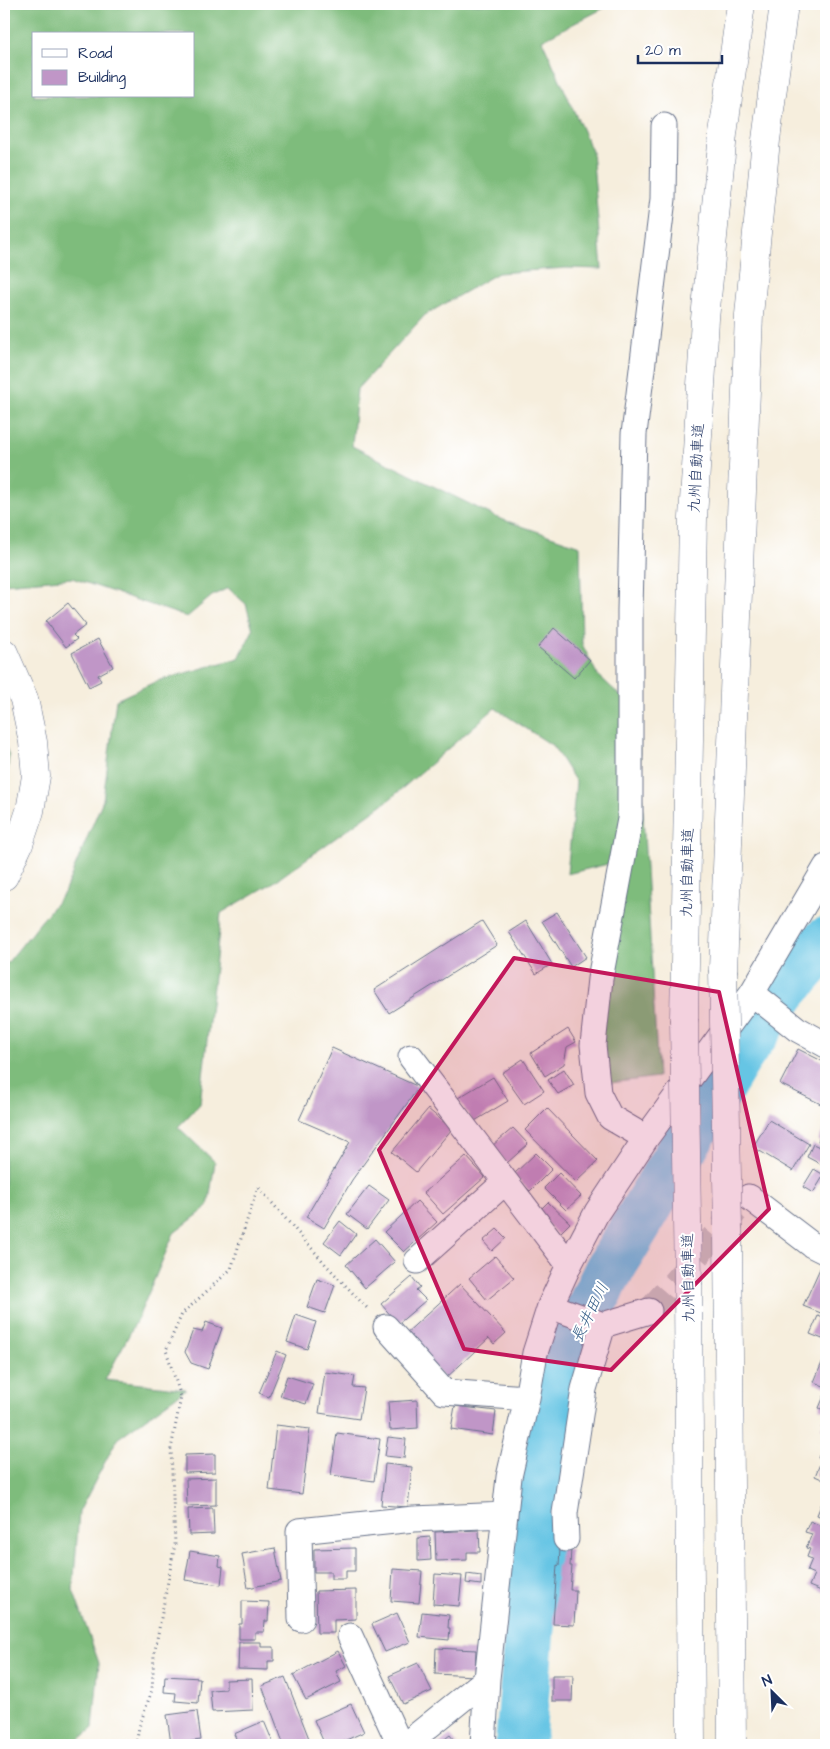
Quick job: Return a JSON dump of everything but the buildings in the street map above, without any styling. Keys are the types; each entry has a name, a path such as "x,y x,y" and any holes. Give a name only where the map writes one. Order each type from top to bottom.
{"main road":[{"name":"九州自動車道","path":"691,1745 684,1019 693,518 705,319 723,134 741,4"},
{"path":"732,1745 728,1229 723,970 749,315 766,140 784,4"},
{"path":"4,653 24,699 33,742 36,776 30,811 19,844 4,876"}],"street":[{"path":"646,1138 610,1117 598,1093 593,1045 600,979 630,819 630,611 634,434 663,198 664,126"},
{"path":"482,1745 487,1680 509,1477 535,1353 550,1306 597,1212 646,1138 758,998 826,867"},
{"path":"758,998 797,1029 826,1045"},
{"path":"411,1057 569,1265"},
{"path":"417,1261 505,1182"},
{"path":"748,1197 812,1245 826,1252"},
{"path":"550,1306 603,1325 649,1311"},
{"path":"566,1540 565,1513 584,1389 603,1325"},
{"path":"386,1327 444,1392 527,1398"},
{"path":"301,1619 300,1531 414,1519 505,1515"},
{"path":"350,1636 400,1745"},
{"path":"405,1745 487,1680"}],"path":[{"path":"136,1745 139,1727 152,1690 154,1655 175,1544 171,1449 181,1397 166,1350 182,1314 231,1269 258,1187 327,1266 386,1327"}],"highlighted area":[{"path":"514,958 719,992 769,1209 611,1370 464,1349 379,1150"}],"green space":[{"path":"4,4 605,4 606,7 542,40 592,151 602,269 566,268 498,273 425,315 357,389 352,446 498,518 580,546 582,644 597,674 637,711 658,1077 595,1085 612,863 567,874 576,782 553,746 495,708 390,799 274,882 221,913 200,1104 178,1127 215,1162 208,1207 174,1233 138,1318 105,1380 186,1389 117,1439 79,1512 73,1590 99,1663 93,1728 73,1745 4,1745 4,967 64,893 103,800 116,700 157,681 239,658 253,630 246,604 228,588 212,596 187,617 72,578 4,584 4,56 6,54 4,50"},
{"path":"4,742 9,756 4,810"}],"waterway":[{"name":"長井田川","path":"520,1745 539,1512 566,1359 608,1272 736,1059 784,990 826,942"}],"tunnel":[{"path":"649,1311 736,1211"}]}
